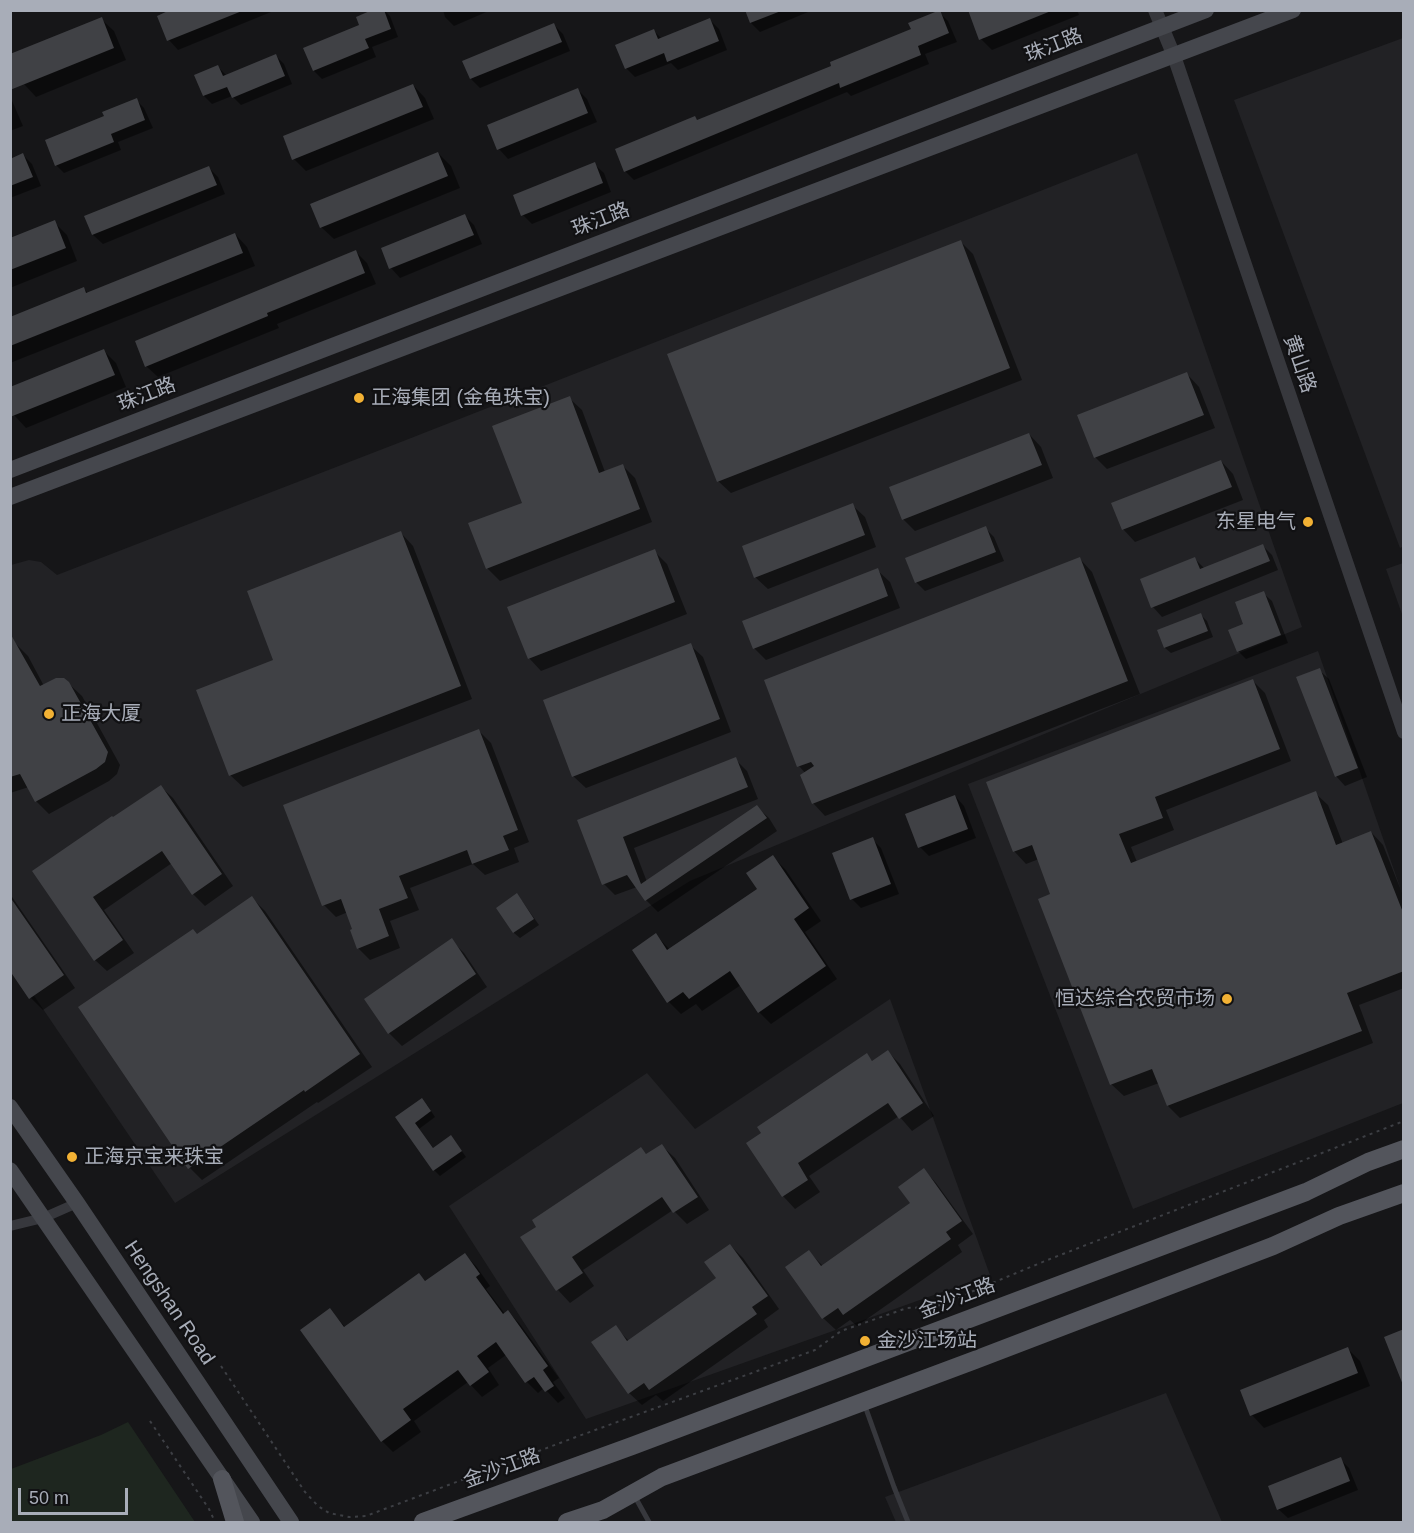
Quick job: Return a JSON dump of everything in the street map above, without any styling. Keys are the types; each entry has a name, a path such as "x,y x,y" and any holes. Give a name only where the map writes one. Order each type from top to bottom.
{"main road":[{"name":"珠江路","path":"10,470 1206,10"},
{"path":"10,497 1293,10"},
{"name":"Hengshan Road","path":"10,1107 291,1522"},
{"name":"金沙江路","path":"423,1522 632,1446 1306,1192 1368,1162 1404,1149"},
{"path":"10,1170 252,1522"},
{"path":"567,1522 604,1513 662,1477 1273,1246 1339,1216 1404,1193"},
{"path":"222,1479 236,1522"}],"street":[{"name":"黄山路","path":"1155,10 1174,56 1404,732"},
{"path":"10,1226 43,1218 77,1203"}],"lane":[{"path":"863,1402 908,1522"},
{"path":"633,1494 649,1522"}],"path":[{"path":"221,1366 305,1492 318,1506 329,1513 349,1517 366,1516 815,1350 841,1331 907,1308 935,1307 1045,1261 1404,1121"},
{"path":"150,1421 215,1522"}],"shaded area":[{"path":"1403,38 1404,546 1400,548 1234,100"},
{"path":"1137,153 1302,627 690,881 175,1203 11,962 11,565 29,560 41,562 57,575"},
{"path":"1404,563 1403,617 1386,569"},
{"name":"恒达综合农贸市场","path":"1318,651 1403,896 1403,1103 1133,1209 968,784"},
{"path":"890,999 990,1275 586,1419 449,1206 647,1073 695,1129"},
{"path":"1166,1393 1222,1522 896,1522 885,1497"},
{"path":"128,1422 195,1522 11,1522 11,1469 101,1435"}],"building":[{"path":"170,10 242,11 167,41 157,16"},
{"path":"372,10 384,10 391,29 365,39 369,48 313,71 303,48 359,25 356,17"},
{"path":"745,10 781,10 781,11 750,23"},
{"path":"940,10 949,33 918,46 921,55 840,88 839,83 624,172 615,149 695,116 697,120 831,66 830,62 911,29 908,23"},
{"path":"968,10 1051,10 1051,11 979,40"},
{"path":"102,17 114,48 10,90 10,54"},
{"path":"710,18 719,41 667,62 664,53 625,69 615,45 654,29 658,39"},
{"path":"554,23 562,42 470,79 462,61"},
{"path":"276,54 285,76 232,98 227,87 203,96 194,75 218,65 223,76"},
{"path":"413,84 423,107 292,160 283,136"},
{"path":"578,88 588,113 497,150 487,125"},
{"path":"137,98 145,120 111,134 114,142 55,166 45,140 104,116 102,112"},
{"path":"438,152 448,176 320,228 310,204"},
{"path":"23,153 33,177 10,186 10,159"},
{"path":"595,162 603,183 521,216 513,195"},
{"path":"209,166 217,185 92,235 84,216"},
{"path":"465,214 474,235 389,269 381,248"},
{"path":"55,220 66,248 10,270 10,238"},
{"path":"235,233 243,253 10,346 10,317 84,287 86,293"},
{"path":"961,240 1010,368 717,482 667,354"},
{"path":"356,250 365,273 145,367 135,341"},
{"path":"104,349 115,375 10,417 10,387"},
{"path":"1187,372 1204,415 1094,458 1077,415"},
{"path":"570,396 599,473 623,464 640,509 486,569 468,523 522,503 492,426"},
{"path":"1029,433 1042,465 902,520 889,487"},
{"path":"1221,460 1232,487 1122,530 1111,503"},
{"path":"853,503 865,535 754,578 742,546"},
{"path":"986,526 996,552 915,583 905,558"},
{"path":"401,531 461,686 229,776 196,690 273,660 247,591"},
{"path":"1263,544 1270,561 1151,608 1140,579 1195,557 1200,569"},
{"path":"655,549 675,602 528,659 507,607"},
{"path":"1080,557 1128,681 812,804 800,775 814,766 811,762 797,767 764,680"},
{"path":"878,568 888,596 753,649 742,621"},
{"path":"1264,591 1281,635 1237,652 1228,630 1243,624 1235,602"},
{"path":"1201,613 1208,631 1164,648 1157,630"},
{"name":"正海大厦","path":"10,633 40,686 56,678 64,678 69,682 108,752 105,762 96,769 35,802 20,774 10,777"},
{"path":"691,643 720,719 572,777 543,700"},
{"path":"1320,668 1358,768 1335,777 1296,677"},
{"name":"恒达综合农贸市场","path":"1253,679 1280,749 1155,797 1163,818 1119,834 1131,863 1316,791 1336,845 1371,831 1404,915 1404,971 1347,993 1362,1031 1167,1106 1152,1069 1110,1085 1038,899 1050,894 1032,845 1013,852 986,782"},
{"path":"479,729 518,830 503,836 509,850 472,864 467,850 399,876 408,898 379,909 389,936 357,949 341,899 322,906 283,805"},
{"path":"736,757 748,787 623,837 641,884 757,805 767,818 645,901 627,875 602,885 577,820"},
{"path":"161,785 222,874 192,895 162,851 93,897 123,940 94,961 32,871"},
{"path":"955,795 968,829 918,848 905,814"},
{"path":"873,837 891,884 850,900 832,853"},
{"path":"773,855 809,908 794,919 826,966 758,1013 730,971 689,999 683,992 667,1003 632,950 656,933 667,950 757,889 746,873"},
{"path":"517,893 534,919 513,933 496,908"},
{"path":"252,896 360,1054 188,1169 78,1007 193,929 197,934"},
{"path":"10,897 64,975 29,999 10,971"},
{"path":"452,938 476,974 388,1034 364,999"},
{"path":"888,1050 923,1103 899,1119 888,1103 798,1163 808,1180 782,1197 746,1143 761,1133 757,1127 867,1053 872,1061"},
{"path":"422,1098 431,1111 415,1123 433,1148 451,1135 462,1151 433,1171 395,1117"},
{"path":"662,1144 698,1197 673,1213 662,1197 572,1257 583,1273 556,1291 520,1237 536,1227 532,1220 641,1147 646,1154"},
{"path":"924,1168 962,1221 946,1232 951,1239 843,1315 838,1308 822,1319 785,1267 809,1250 821,1266 910,1203 898,1187"},
{"path":"730,1244 768,1296 752,1307 757,1314 649,1390 644,1383 628,1394 591,1342 616,1325 627,1341 716,1278 704,1262"},
{"path":"465,1253 480,1274 476,1277 503,1314 508,1310 548,1366 543,1370 554,1386 545,1392 534,1377 525,1383 496,1342 477,1356 489,1372 470,1386 458,1370 403,1409 411,1420 381,1442 300,1330 330,1308 344,1327 419,1273 425,1281"},
{"path":"1404,1329 1404,1385 1403,1385 1384,1337"},
{"path":"1348,1347 1358,1373 1250,1416 1240,1390"},
{"path":"1341,1457 1350,1481 1277,1510 1268,1486"}],"place":[{"name":"正海集团 (金龟珠宝)","path":"359,398"},
{"name":"东星电气","path":"1308,522"},
{"name":"正海大厦","path":"49,714"},
{"name":"恒达综合农贸市场","path":"1227,999"},
{"name":"正海京宝来珠宝","path":"72,1157"},
{"name":"金沙江场站","path":"865,1341"}]}
